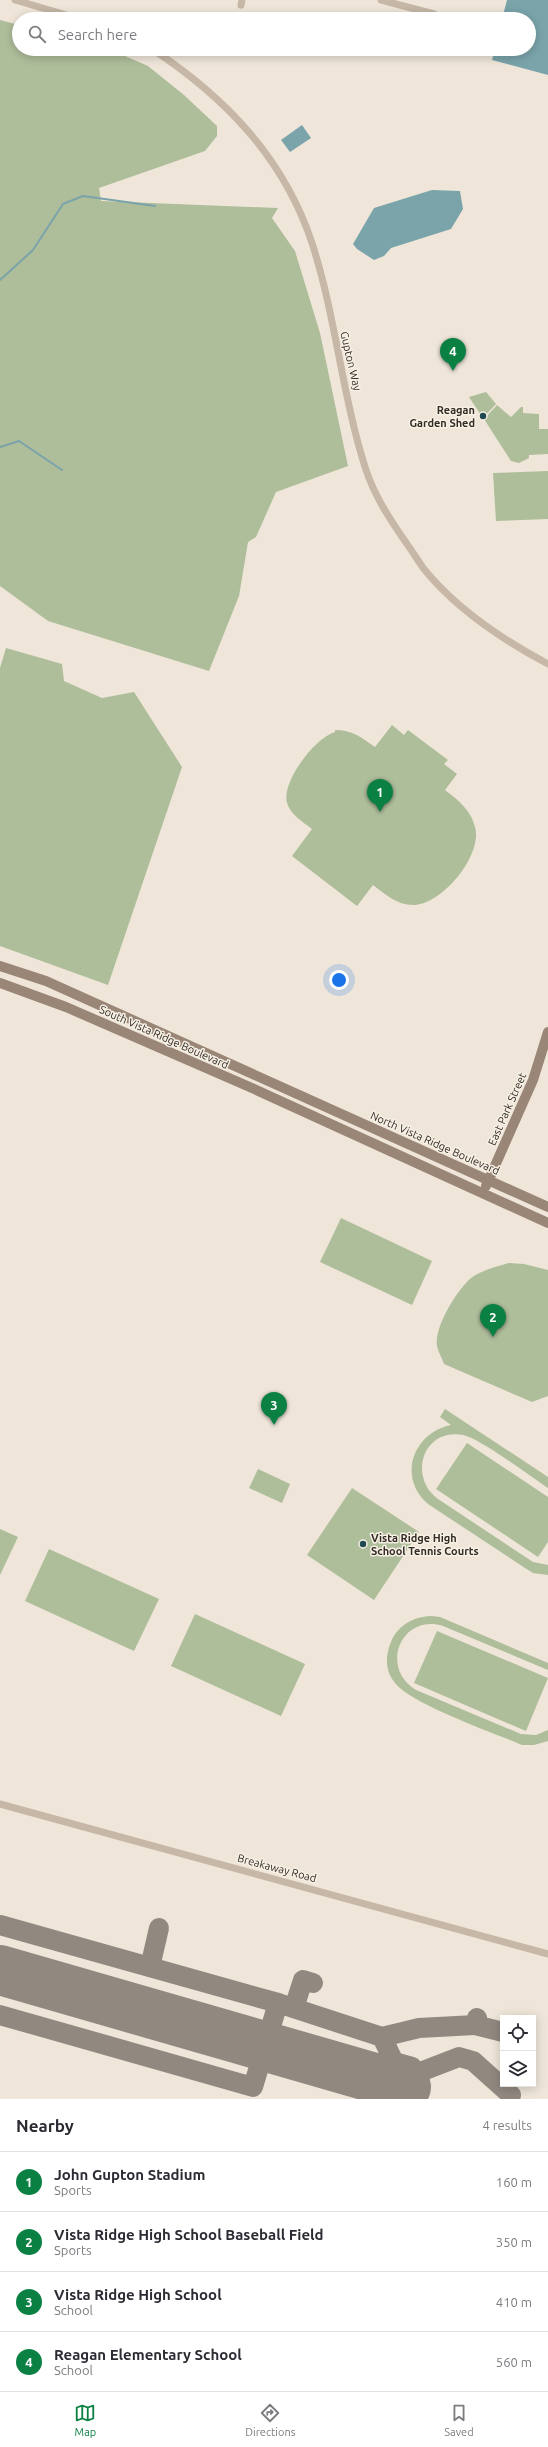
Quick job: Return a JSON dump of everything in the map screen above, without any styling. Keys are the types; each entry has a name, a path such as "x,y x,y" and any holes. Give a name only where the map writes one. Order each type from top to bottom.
{"street":[{"path":"15,0 56,12"},
{"path":"381,0 426,12"},
{"name":"Gupton Way","path":"162,56 197,80 221,101 259,144 290,193 301,216 317,262 367,471 392,523 424,569 463,609 527,653 548,664"},
{"name":"South Vista Ridge Boulevard","path":"0,966 46,981 313,1101"},
{"name":"South Vista Ridge Boulevard","path":"0,983 76,1011 316,1117 483,1193"},
{"name":"East Park Street","path":"483,1193 533,1080 548,1032"},
{"name":"North Vista Ridge Boulevard","path":"313,1101 548,1208"},
{"path":"483,1193 548,1223"},
{"name":"Breakaway Road","path":"0,1804 548,1954"}],"green space":[{"path":"0,20 12,23 12,56 125,56 148,66 184,95 217,126 217,136 205,151 99,188 101,201 278,208 272,218 295,251 320,333 348,466 276,492 256,537 248,542 239,596 209,671 48,621 0,586"},
{"path":"486,392 496,404 483,418 469,397"},
{"path":"497,405 511,417 521,407 523,407 523,413 539,414 539,429 548,429 548,454 529,455 529,458 519,463 511,461 484,419"},
{"path":"548,471 548,519 496,521 493,473"},
{"path":"6,648 62,664 64,681 102,698 134,692 182,767 108,985 0,946 0,668"},
{"path":"392,725 404,735 408,730 448,760 444,764 457,774 445,790 467,810 475,827 476,838 473,851 467,864 447,888 436,897 424,903 407,905 396,901 373,885 357,906 292,856 312,829 291,811 287,803 286,794 294,773 301,762 318,743 335,732 335,730 346,731 361,737 375,747"},
{"path":"341,1218 432,1261 412,1305 320,1262"},
{"path":"509,1263 524,1264 548,1270 548,1396 532,1402 444,1364 437,1346 439,1329 443,1319 453,1300 465,1284 471,1278 480,1273"},
{"path":"445,1409 548,1477 548,1488 506,1458 481,1443 463,1435 449,1435 438,1438 424,1455 422,1467 423,1478 429,1489 438,1499 533,1562 548,1565 548,1575 533,1573 525,1568 428,1504 419,1493 413,1481 412,1469 414,1457 419,1446 427,1437 438,1430 451,1425 440,1417"},
{"path":"467,1443 548,1497 548,1542 538,1557 436,1489"},
{"path":"258,1469 290,1484 282,1503 249,1488"},
{"name":"Vista Ridge High School Tennis Courts","path":"352,1488 419,1532 374,1600 307,1555"},
{"path":"0,1529 18,1537 0,1575"},
{"path":"49,1549 159,1599 134,1651 25,1601"},
{"path":"195,1614 305,1664 281,1716 171,1666"},
{"path":"431,1616 440,1617 548,1663 548,1670 443,1626 428,1624 416,1627 406,1635 400,1645 397,1657 399,1669 405,1680 416,1690 521,1734 536,1735 548,1730 548,1741 534,1745 522,1745 435,1709 404,1691 395,1683 389,1674 387,1663 389,1647 394,1636 402,1627 412,1620"},
{"path":"437,1631 548,1678 526,1731 414,1683"}],"water":[{"path":"507,0 548,0 548,75 492,60 493,56 536,56 536,12 504,12"},
{"path":"302,125 311,138 290,152 281,140"},
{"path":"432,190 460,191 463,209 451,229 391,248 384,256 374,260 357,249 353,244 374,208"}],"waterway":[{"path":"0,280 33,250 63,204 83,196 155,206"},
{"path":"0,447 19,441 62,470"}],"taxiway":[{"path":"0,1925 278,2003 382,2037 394,2062 412,2067 406,2087"},
{"path":"150,1967 159,1928"},
{"path":"294,2008 303,1980 313,1983"},
{"path":"0,2015 253,2087 278,2003"},
{"path":"382,2037 419,2028 475,2025 477,2018"},
{"path":"475,2025 500,2031"},
{"path":"410,2073 415,2074 459,2057 473,2061 511,2095"}],"runway":[{"path":"0,1970 406,2087"}],"place":[{"name":"Reagan Elementary School","path":"453,371"},
{"name":"Reagan Garden Shed","path":"483,416"},
{"name":"John Gupton Stadium","path":"380,812"},
{"name":"Vista Ridge High School Baseball Field","path":"493,1337"},
{"name":"Vista Ridge High School","path":"274,1425"},
{"name":"Vista Ridge High School Tennis Courts","path":"363,1544"}]}
